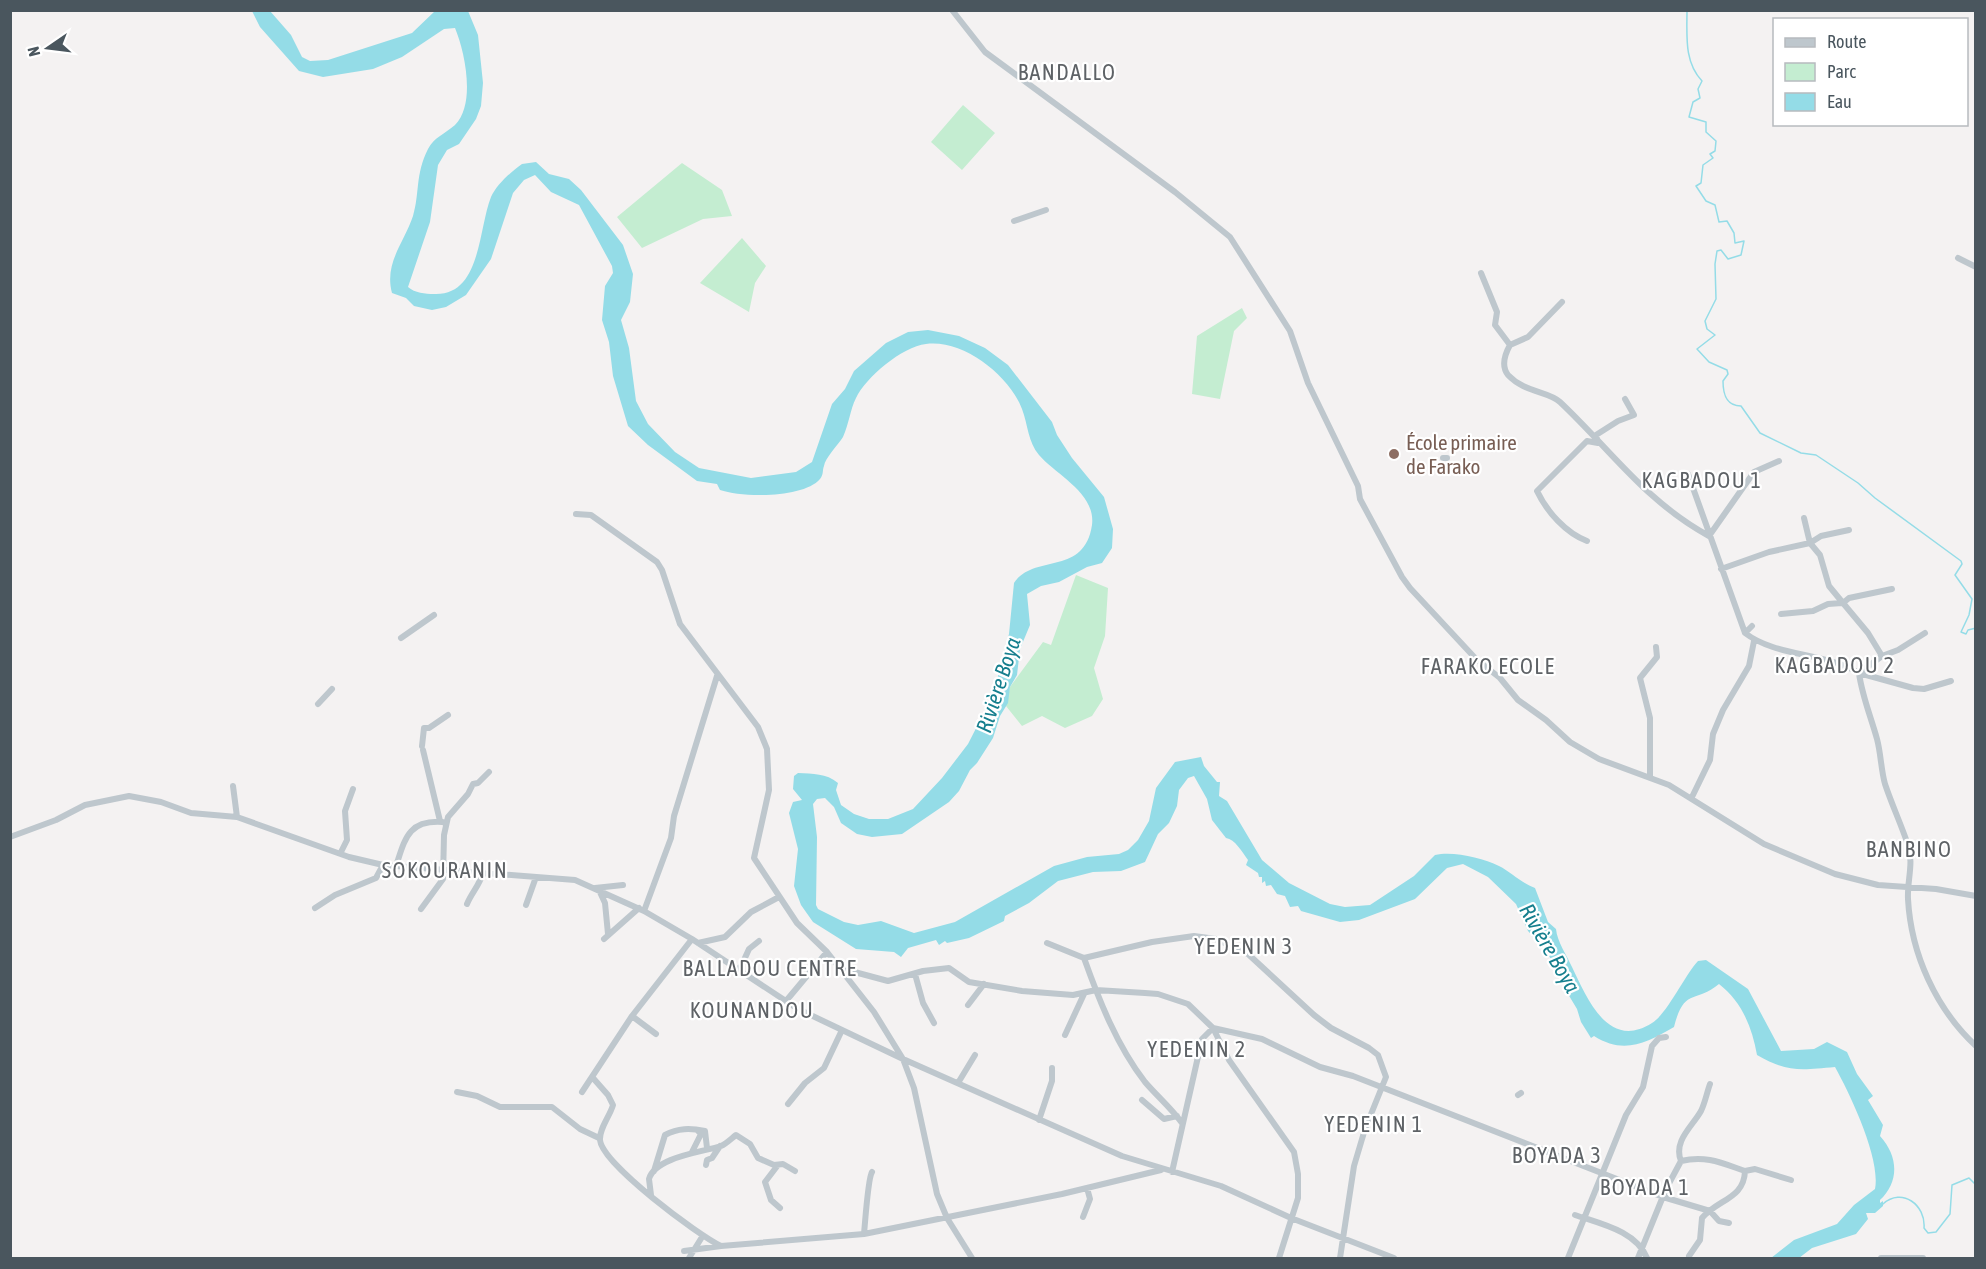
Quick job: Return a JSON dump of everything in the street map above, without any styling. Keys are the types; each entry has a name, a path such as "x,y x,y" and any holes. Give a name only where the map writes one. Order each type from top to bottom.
{"street":[{"path":"952,10 985,52 1175,192 1230,237 1290,331 1308,383 1358,486 1360,499 1402,577 1478,663 1500,678 1518,700 1546,720 1570,742 1599,759 1650,777 1692,797 1764,844 1797,860 1835,874 1878,885 1908,886 1976,896"},
{"path":"1014,221 1046,210"},
{"path":"1958,258 1976,267"},
{"path":"1480,273 1497,312 1496,325 1510,345"},
{"path":"1562,302 1527,337 1510,345 1504,364 1507,374 1536,393 1559,401 1590,431 1598,443 1611,452 1638,485 1665,509 1708,533"},
{"path":"1598,443 1596,435 1618,421 1634,415 1625,399"},
{"path":"1587,542 1573,536 1537,491 1587,441 1598,443"},
{"path":"1708,533 1754,472 1779,461"},
{"path":"1688,474 1745,633 1754,641 1816,657 1859,673 1913,688 1924,688 1951,681"},
{"path":"576,513 591,515 657,562 662,570 680,624 759,727 767,749 769,790 754,858 797,923 827,952 874,1012 903,1059 914,1088 937,1194 947,1218 972,1258"},
{"path":"1804,518 1810,543 1820,555 1829,586 1868,633 1882,656"},
{"path":"1721,569 1769,552 1810,543 1821,536 1849,530"},
{"path":"1781,614 1813,611 1828,604 1843,603 1849,598 1892,589"},
{"path":"401,638 434,615"},
{"path":"1745,633 1752,626"},
{"path":"1859,673 1882,656 1898,650 1924,633"},
{"path":"1692,797 1710,760 1713,734 1723,710 1749,666 1754,641"},
{"path":"1650,777 1650,718 1640,678 1657,657 1656,647"},
{"path":"1859,673 1862,693 1877,739 1885,783 1909,847 1910,918 1926,975 1949,1018 1976,1046"},
{"path":"597,889 605,903 606,937 642,910 672,838 674,816 717,675"},
{"path":"318,704 332,689"},
{"path":"421,909 439,889 443,879 442,869 445,859 444,822 422,748 424,728 429,728 448,715"},
{"path":"396,866 408,832 422,824 444,822 468,794 473,784 478,783 489,772"},
{"path":"232,786 237,817"},
{"path":"341,852 347,840 345,811 353,789"},
{"path":"10,837 56,820 85,805 129,796 161,802 191,813 237,817 341,852 349,857 383,865 574,880 642,910 695,941 786,1001 903,1059 1039,1120 1149,1165 1221,1186 1293,1219 1394,1258"},
{"path":"315,908 335,896 376,878 383,865"},
{"path":"467,904 480,884 483,872"},
{"path":"526,905 536,877"},
{"path":"597,889 623,885"},
{"path":"582,1092 632,1016 695,941 724,937 751,912 779,897"},
{"path":"1047,943 1084,958 1152,942 1194,936 1216,939 1248,954 1323,1022 1378,1055 1386,1077 1365,1129 1354,1166 1345,1240 1340,1258"},
{"path":"739,970 749,949 759,941"},
{"path":"786,1001 827,952"},
{"path":"1084,958 1095,990 1129,1057 1146,1082 1182,1123"},
{"path":"843,972 848,969 888,981 949,968 963,980 1050,994 1084,994 1095,990 1158,994 1180,1000 1198,1012 1213,1028 1229,1060 1294,1152 1298,1174 1298,1198 1279,1258"},
{"path":"1926,975 1935,972"},
{"path":"915,974 923,1004 934,1023"},
{"path":"968,1005 984,984"},
{"path":"1065,1035 1084,994"},
{"path":"632,1016 656,1034"},
{"path":"1213,1028 1262,1039 1320,1067 1383,1088 1663,1197 1710,1211 1719,1221 1729,1223"},
{"path":"1172,1172 1202,1039 1213,1028"},
{"path":"788,1104 805,1083 824,1068 842,1030"},
{"path":"1568,1258 1626,1114 1643,1087 1652,1046 1659,1038 1666,1037"},
{"path":"958,1083 975,1056"},
{"path":"1039,1120 1052,1082 1052,1068"},
{"path":"593,1078 608,1095 613,1105 599,1138 603,1149 625,1176 702,1237 721,1246"},
{"path":"1638,1258 1663,1197 1681,1161 1678,1154 1683,1137 1701,1111 1710,1084"},
{"path":"457,1092 477,1096 500,1107 552,1107 580,1129 599,1138"},
{"path":"1142,1100 1164,1119 1177,1116"},
{"path":"651,1195 649,1179 664,1135 678,1130 705,1131 707,1148"},
{"path":"692,1152 701,1134 696,1130"},
{"path":"706,1165 707,1160 712,1158 720,1146 736,1135 750,1144 758,1158 779,1165 783,1164 795,1171"},
{"path":"653,1171 692,1152 720,1146"},
{"path":"1681,1161 1695,1158 1714,1159 1745,1171 1755,1169 1791,1180"},
{"path":"779,1165 765,1182 771,1200 780,1208"},
{"path":"1136,1176 1149,1165"},
{"path":"684,1251 864,1234 1087,1188 1162,1170"},
{"path":"1689,1256 1700,1240 1702,1218 1739,1193 1744,1184 1745,1171"},
{"path":"864,1234 865,1206 869,1196 868,1178 872,1172"},
{"path":"1083,1217 1090,1199 1087,1188"},
{"path":"1575,1215 1632,1237 1643,1247 1647,1258"},
{"path":"689,1258 702,1237"},
{"path":"1881,1258 1923,1258"}],"green space":[{"path":"963,105 995,133 962,170 931,142"},
{"path":"682,163 722,190 732,216 703,219 642,248 617,217"},
{"path":"742,238 766,266 755,283 749,312 700,283"},
{"path":"1242,308 1247,318 1234,331 1220,399 1192,394 1197,336"},
{"path":"1076,575 1108,588 1105,636 1094,668 1103,699 1092,716 1065,728 1042,716 1022,726 1006,706 1010,687 1043,642 1051,645"}],"water":[{"name":"Rivière Boya","path":"252,11 270,11 291,35 302,57 310,61 328,60 412,33 435,11 468,11 478,35 483,83 481,106 476,119 459,144 447,150 438,165 430,222 408,287 420,293 434,294 449,292 461,284 475,259 491,197 501,183 522,164 536,162 549,174 569,179 581,190 623,245 633,274 630,302 621,320 629,348 636,401 648,424 675,452 699,468 751,478 796,472 812,462 832,404 845,389 854,371 886,343 908,332 928,330 959,336 985,348 1008,365 1052,422 1057,435 1072,458 1104,497 1113,529 1112,548 1102,563 1087,567 1059,582 1041,586 1027,594 1030,625 1020,649 1017,675 1010,687 1008,703 1000,716 993,738 970,770 959,791 949,802 902,834 872,837 857,834 841,823 834,807 825,798 817,799 813,804 817,837 816,905 818,909 844,922 858,925 881,921 914,933 955,922 1054,866 1087,857 1119,854 1128,850 1138,840 1149,821 1156,788 1175,762 1201,757 1204,766 1217,782 1220,782 1219,796 1227,801 1262,860 1289,883 1330,904 1345,907 1370,905 1414,876 1435,855 1451,854 1484,860 1499,866 1535,888 1548,922 1556,929 1560,943 1592,1006 1611,1026 1623,1030 1637,1030 1652,1023 1664,1011 1698,961 1706,960 1748,989 1781,1051 1814,1049 1827,1042 1847,1052 1857,1074 1873,1096 1868,1100 1883,1125 1880,1136 1891,1152 1893,1177 1891,1185 1880,1200 1880,1203 1883,1201 1883,1206 1875,1213 1866,1213 1868,1219 1856,1234 1812,1248 1799,1258 1771,1258 1794,1240 1837,1224 1854,1205 1875,1189 1876,1176 1869,1144 1856,1110 1835,1067 1795,1069 1777,1065 1757,1055 1745,1016 1734,999 1719,984 1686,1001 1678,1014 1674,1027 1654,1038 1625,1046 1605,1042 1594,1036 1591,1038 1581,1022 1558,971 1546,951 1528,931 1516,904 1488,877 1463,864 1447,868 1415,899 1359,920 1340,922 1301,911 1298,906 1290,907 1285,896 1277,894 1271,885 1266,886 1265,881 1262,883 1262,877 1246,865 1248,860 1238,846 1226,838 1212,820 1207,799 1194,776 1188,778 1179,790 1177,806 1169,823 1158,834 1145,862 1121,871 1093,872 1058,881 1029,903 1005,916 1004,921 969,938 947,943 945,941 939,945 936,940 908,948 901,957 894,952 856,949 813,922 801,905 794,886 798,849 789,813 793,802 802,800 793,789 794,776 798,773 814,774 833,780 838,783 836,790 841,805 854,814 869,819 888,819 913,809 942,778 968,744 993,695 1009,634 1014,583 1023,574 1069,558 1079,552 1087,541 1092,525 1092,514 1088,503 1035,450 1016,396 996,372 969,353 940,344 917,346 896,357 876,372 861,390 854,403 843,437 827,459 820,479 812,485 787,493 758,495 730,493 720,490 717,484 697,481 648,445 628,426 613,376 609,342 602,320 605,286 613,273 612,266 579,205 551,192 535,175 524,180 513,193 491,259 466,295 446,307 432,310 414,306 406,298 392,293 390,282 393,263 413,216 424,158 433,141 455,125 465,104 467,78 455,28 444,29 402,57 373,69 323,77 299,71 260,27"}],"waterway":[{"path":"1687,10 1689,57 1696,74 1702,81 1698,89 1700,98 1693,102 1689,117 1706,122 1706,132 1716,141 1715,151 1710,154 1713,158 1703,165 1701,183 1696,186 1706,201 1715,205 1719,222 1727,221 1734,233 1735,243 1744,241 1741,255 1728,259 1721,250 1717,251 1716,299 1705,321 1707,329 1715,335 1697,349 1709,362 1727,370 1728,374 1723,381 1726,398 1732,404 1741,406 1760,433 1801,453 1816,455 1858,483 1961,561 1962,564 1955,575 1972,599 1969,615 1961,632 1966,634 1968,630 1976,628"},
{"path":"1883,1204 1898,1197 1911,1201 1921,1212 1924,1228 1928,1233 1936,1232 1950,1214 1952,1185 1969,1178 1976,1185"}],"place":[{"name":"École primaire de Farako","path":"1394,454"}],"district":[{"name":"BANDALLO","path":"1067,72"},
{"name":"KAGBADOU 1","path":"1702,480"},
{"name":"KAGBADOU 2","path":"1835,665"},
{"name":"FARAKO ECOLE","path":"1488,666"},
{"name":"BANBINO","path":"1909,849"},
{"name":"SOKOURANIN","path":"445,870"},
{"name":"YEDENIN 3","path":"1244,946"},
{"name":"BALLADOU CENTRE","path":"770,968"},
{"name":"KOUNANDOU","path":"752,1010"},
{"name":"YEDENIN 2","path":"1197,1049"},
{"name":"YEDENIN 1","path":"1374,1124"},
{"name":"BOYADA 3","path":"1557,1155"},
{"name":"BOYADA 1","path":"1645,1187"}]}
